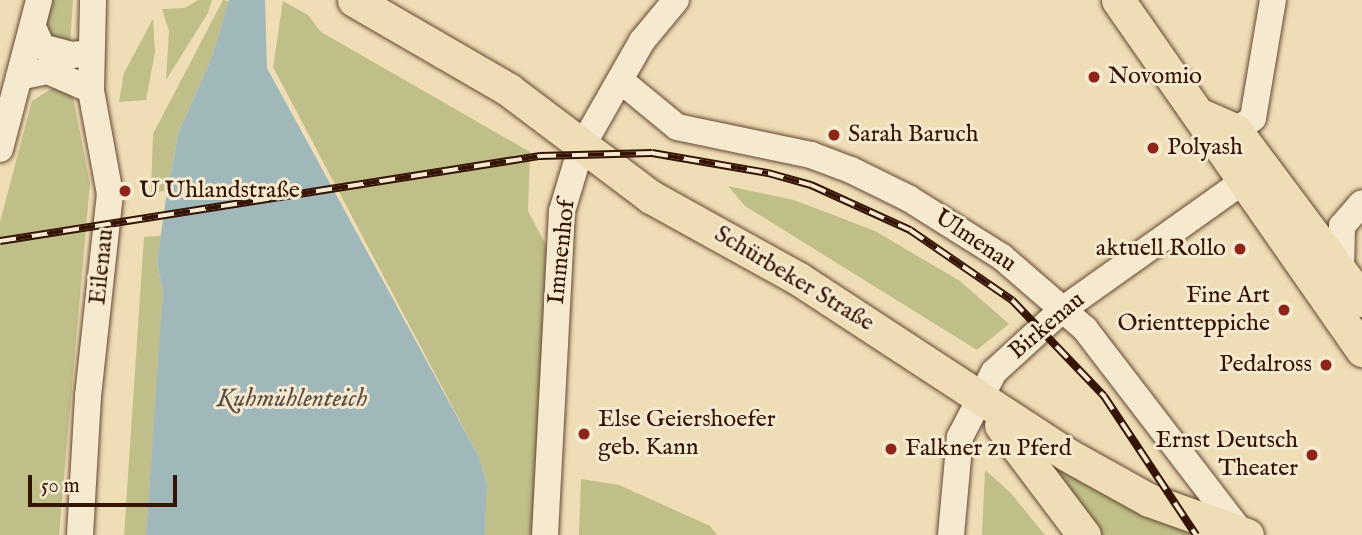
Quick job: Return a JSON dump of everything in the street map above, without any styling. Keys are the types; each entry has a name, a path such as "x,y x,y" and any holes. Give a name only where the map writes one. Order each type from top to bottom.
{"main road":[{"path":"1118,0 1203,116 1242,182 1362,350"},
{"name":"Schürbeker Straße","path":"362,2 509,90 581,148 651,197 799,279 979,399 1149,500 1244,533"},
{"path":"1203,116 1236,131 1362,300"},
{"path":"979,399 1084,535"}],"street":[{"path":"0,149 39,0"},
{"name":"Eilenau","path":"80,535 88,396 110,194 91,90 88,53 93,0"},
{"name":"Immenhof","path":"545,535 562,211 581,148 642,41 676,0"},
{"path":"1236,131 1253,118 1273,0"},
{"path":"33,27 42,47 72,55 88,53"},
{"path":"19,77 48,71 91,90"},
{"name":"Ulmenau","path":"620,80 677,127 811,155 908,198 1002,257 1085,329 1244,533"},
{"name":"Birkenau","path":"951,535 960,436 994,372 1062,310 1242,182"},
{"path":"1341,271 1342,226 1362,203"}],"shaded area":[{"path":"52,0 73,0 70,45 59,46 45,32"},
{"path":"198,0 212,0 208,13 166,80 169,31 162,9 185,8"},
{"path":"223,0 229,1 212,57 179,131 167,191 151,192 153,134"},
{"path":"283,1 308,15 321,32 530,152 528,211 548,249 536,535 485,535 487,484 479,457 273,67"},
{"path":"153,19 155,52 146,100 119,102 124,73"},
{"path":"56,86 72,92 90,183 59,535 0,535 0,222 32,101"},
{"path":"728,186 794,200 875,231 960,281 1009,324 977,350 745,206"},
{"path":"161,236 157,263 163,292 161,332 146,535 124,535 144,237"},
{"path":"1048,459 1162,521 1197,535 1100,535"},
{"path":"985,470 1010,492 1045,535 982,535"},
{"path":"581,479 619,485 710,526 717,535 579,535"}],"water":[{"name":"Kuhmühlenteich","path":"229,0 265,0 267,68 479,457 487,484 485,535 146,535 163,292 157,263 167,191 179,131 212,57"}],"railway":[{"path":"0,241 540,156 652,153 768,173 811,185 910,230 1012,300 1104,396 1196,535"}],"place":[{"name":"Novomio","path":"1094,77"},
{"name":"Sarah Baruch","path":"834,135"},
{"name":"Polyash","path":"1153,148"},
{"name":"U Uhlandstraße","path":"125,191"},
{"name":"aktuell Rollo","path":"1240,249"},
{"name":"Fine Art Orientteppiche","path":"1284,310"},
{"name":"Pedalross","path":"1326,365"},
{"name":"Else Geiershoefer geb. Kann","path":"584,434"},
{"name":"Falkner zu Pferd","path":"891,449"},
{"name":"Ernst Deutsch Theater","path":"1312,455"}]}
